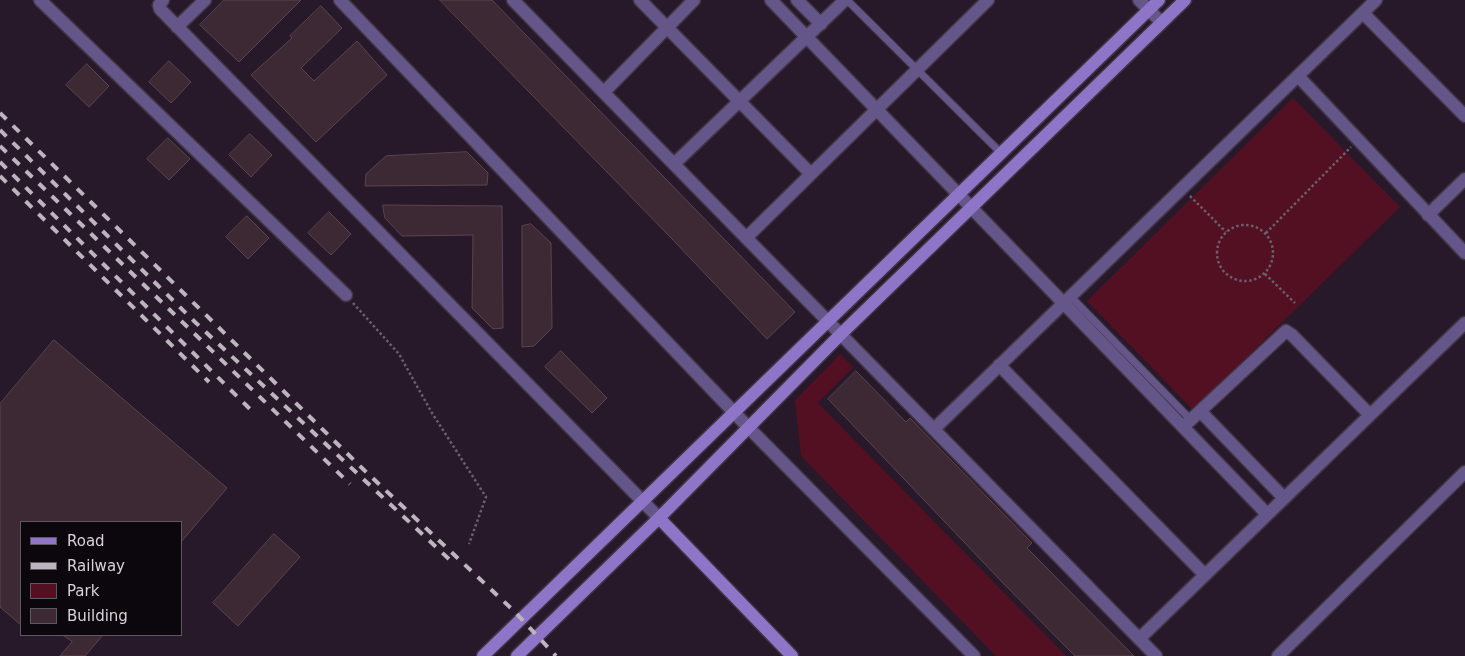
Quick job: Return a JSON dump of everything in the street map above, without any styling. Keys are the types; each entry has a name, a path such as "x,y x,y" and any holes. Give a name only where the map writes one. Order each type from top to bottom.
{"street":[{"path":"40,0 346,295"},
{"path":"162,0 159,6 160,9 792,656"},
{"path":"177,26 204,0"},
{"path":"340,0 748,427 974,656"},
{"path":"513,0 1156,656"},
{"path":"640,0 810,173"},
{"path":"604,92 694,0"},
{"path":"770,0 971,207 1192,420 1284,498"},
{"path":"797,0 821,24"},
{"path":"674,164 846,0"},
{"path":"746,238 875,108 988,0"},
{"path":"1139,0 1161,22"},
{"path":"483,656 1158,0"},
{"path":"517,656 659,518 840,334 1184,0"},
{"path":"934,429 1369,5 1465,116"},
{"path":"1298,76 1465,253"},
{"path":"1428,215 1465,179"},
{"path":"1139,639 1465,323"},
{"path":"1192,420 1286,331 1370,415"},
{"path":"999,366 1205,575"},
{"path":"1192,420 1267,514"},
{"path":"1278,656 1465,472"}],"lane":[{"path":"846,0 997,149"}],"path":[{"path":"1266,233 1358,140"},
{"path":"1182,188 1226,232"},
{"path":"1246,224 1266,233 1273,246 1274,254 1273,261 1265,274 1245,282 1224,273 1220,267 1217,252 1221,238 1226,232 1239,225 1246,224"},
{"path":"1265,274 1295,303"},
{"path":"346,295 399,354 432,413 486,497 469,544"}],"green space":[{"path":"1293,98 1400,207 1193,410 1087,301"},
{"path":"840,354 853,367 818,403 1066,656 996,656 801,456 795,400"}],"building":[{"path":"224,0 301,0 239,62 200,25"},
{"path":"440,0 492,0 795,312 767,339"},
{"path":"321,6 342,28 301,68 314,81 357,41 387,75 316,142 251,75 292,38 290,36"},
{"path":"169,61 191,82 171,103 149,82"},
{"path":"87,64 109,86 89,107 66,85"},
{"path":"250,134 272,155 251,177 229,155"},
{"path":"168,138 190,159 169,180 147,159"},
{"path":"467,152 488,173 487,185 365,186 366,174 386,156"},
{"path":"383,205 502,206 503,328 493,329 472,308 473,235 402,236 385,218"},
{"path":"329,212 351,234 331,255 308,233"},
{"path":"247,216 269,238 248,259 226,237"},
{"path":"531,224 551,243 552,328 534,346 522,347 522,226"},
{"path":"54,340 227,488 182,541 182,521 20,521 20,624 0,607 0,404"},
{"path":"561,351 607,398 592,413 545,367"},
{"path":"856,371 906,422 910,418 1032,543 1027,548 1134,656 1075,656 1002,582 828,399"},
{"path":"274,534 300,557 238,626 213,603"},
{"path":"64,636 102,636 85,656 60,656 72,642"}],"railway":[{"path":"0,113 364,470 515,612 556,656"},
{"path":"0,130 195,322 450,560"},
{"path":"0,146 350,484"},
{"path":"0,162 254,413"},
{"path":"0,176 209,382"}]}
